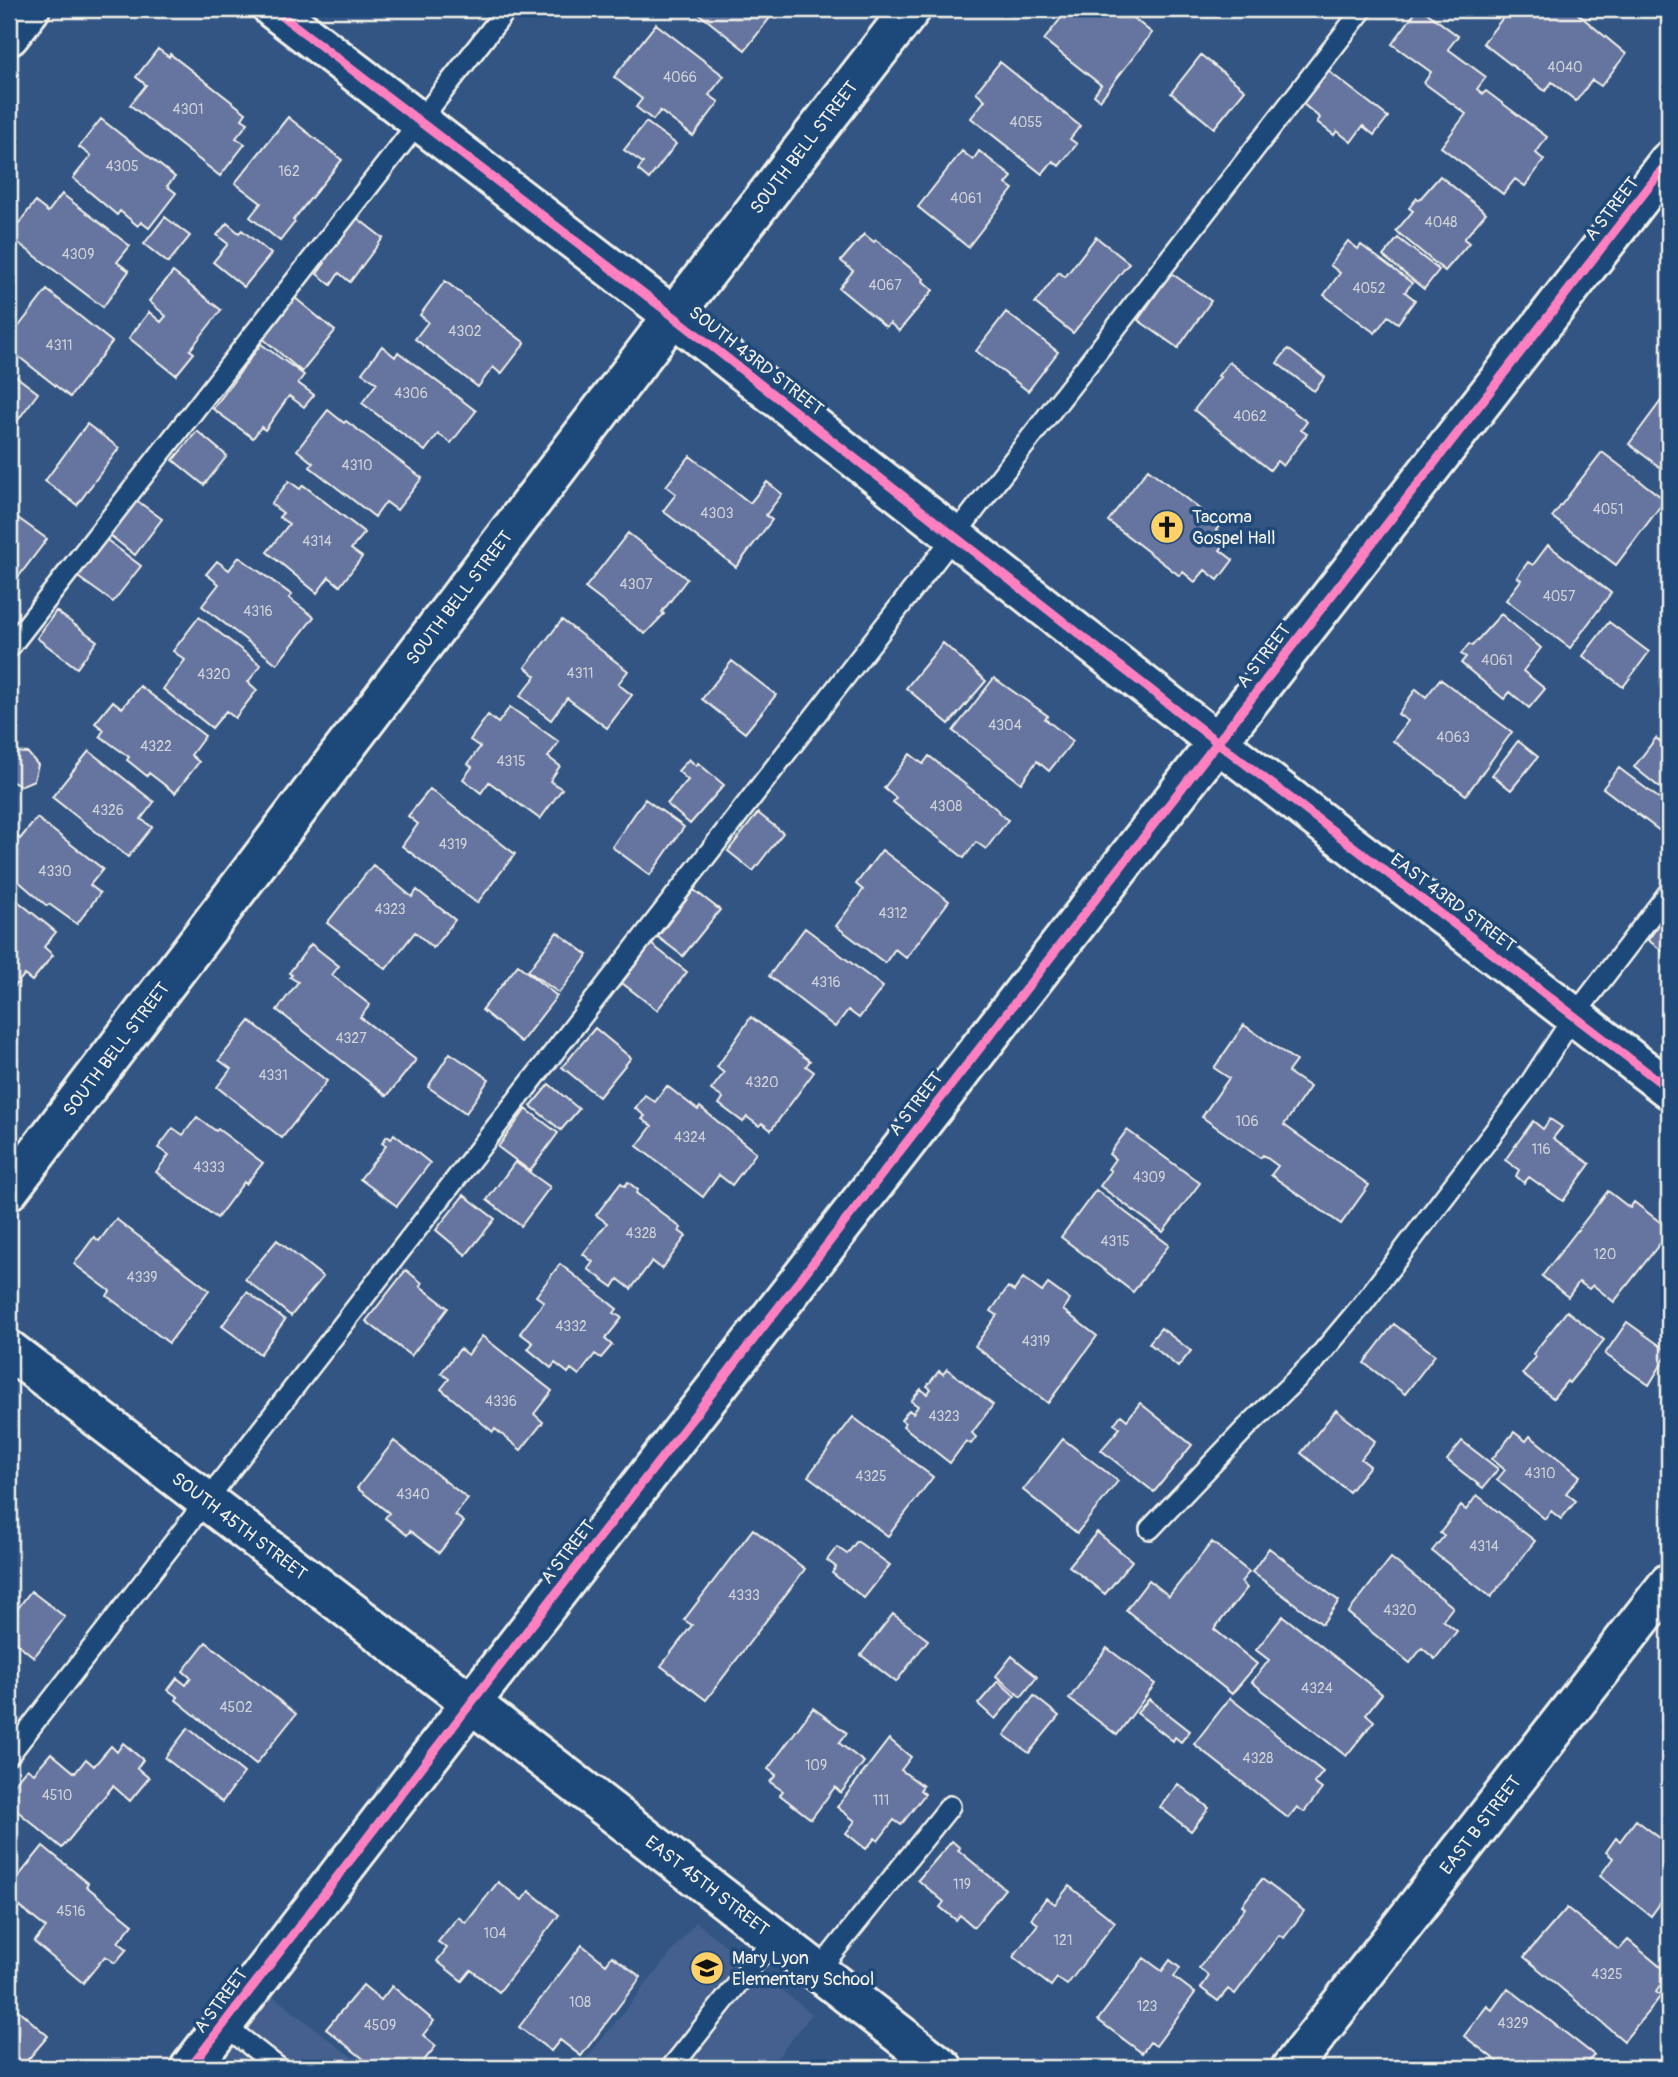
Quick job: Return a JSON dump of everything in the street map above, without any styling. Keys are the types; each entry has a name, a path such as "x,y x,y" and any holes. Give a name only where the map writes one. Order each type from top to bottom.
{"street":[{"path":"9,36 30,9"},
{"name":"SOUTH 43RD STREET","path":"273,9 673,316 1217,742"},
{"name":"SOUTH BELL STREET","path":"9,1190 673,316 911,9"},
{"name":"A STREET","path":"190,2068 1669,161"},
{"name":"EAST 43RD STREET","path":"1217,742 1669,1089"},
{"name":"SOUTH 45TH STREET","path":"9,1350 471,1703"},
{"name":"EAST B STREET","path":"1291,2068 1669,1583"},
{"name":"EAST 45TH STREET","path":"471,1703 943,2068"}],"lane":[{"path":"9,648 507,9"},
{"path":"9,1755 1363,9"},
{"path":"1150,1529 1246,1428 1315,1361 1362,1306 1525,1091 1574,1016 1669,892"},
{"path":"818,1971 950,1806"},
{"path":"671,2068 774,1938"},
{"path":"223,2024 279,2068"}],"shaded area":[{"name":"Mary Lyon Elementary School","path":"696,1922 812,2014 769,2068 579,2068"},
{"path":"254,1982 366,2068 190,2068"}],"building":[{"path":"693,9 763,9 772,15 745,50"},
{"path":"1068,9 1134,9 1132,17 1152,33 1100,100 1094,95 1101,85 1044,40"},
{"path":"1418,9 1422,9 1458,36 1448,49 1486,77 1477,89 1483,94 1486,91 1547,137 1536,153 1544,160 1525,186 1515,179 1503,194 1441,147 1466,114 1424,83 1431,72 1392,44"},
{"path":"1510,9 1572,9 1626,54 1601,86 1592,80 1576,101 1552,82 1545,91 1483,43"},
{"path":"656,24 724,76 709,95 719,102 693,136 660,111 653,120 636,107 642,99 614,77"},
{"path":"158,49 169,57 170,54 246,113 242,119 248,123 236,138 245,144 220,176 130,105 146,85 136,77"},
{"path":"1201,55 1245,90 1214,128 1171,93"},
{"path":"1000,62 1080,126 1070,139 1077,144 1059,166 1053,161 1042,174 971,118 985,100 976,92"},
{"path":"1327,70 1388,117 1374,135 1363,126 1351,142 1337,131 1334,135 1317,122 1320,118 1302,103"},
{"path":"288,117 342,160 293,220 295,222 280,241 250,217 261,203 235,183"},
{"path":"101,119 175,177 167,186 176,193 149,228 141,222 138,226 120,211 117,215 73,178 91,156 79,147"},
{"path":"646,122 676,144 649,179 638,170 643,163 624,150"},
{"path":"962,151 973,160 979,151 1012,177 1006,184 1013,189 968,247 918,207"},
{"path":"1440,176 1486,213 1464,239 1469,243 1445,271 1396,231 1413,211 1409,208 1417,198 1419,200"},
{"path":"62,194 130,246 117,262 129,271 103,307 9,236 35,202 48,212"},
{"path":"352,214 383,238 350,282 339,273 331,285 317,274 325,263 319,258"},
{"path":"165,217 190,236 168,263 144,244"},
{"path":"227,223 239,233 242,230 271,254 244,287 213,262 228,244 217,235"},
{"path":"864,234 874,242 876,240 924,279 933,290 899,331 890,323 886,327 839,288 853,271 841,261"},
{"path":"1096,237 1129,263 1073,333 1035,303 1059,272 1065,277"},
{"path":"1398,238 1439,270 1424,289 1383,256"},
{"path":"1348,241 1358,249 1361,245 1412,283 1405,292 1415,300 1398,323 1388,316 1375,333 1324,295 1340,273 1330,265"},
{"path":"173,272 221,310 190,350 194,353 176,375 129,338 149,312 161,322 166,316 149,301"},
{"path":"1171,273 1211,301 1178,348 1138,320"},
{"path":"445,281 525,343 501,374 493,367 478,387 415,339 428,322 420,315"},
{"path":"47,290 112,342 70,397 9,349 9,339"},
{"path":"294,297 335,331 302,372 261,337"},
{"path":"1006,312 1058,352 1028,391 976,351"},
{"path":"261,344 304,375 298,383 314,395 304,407 289,396 265,430 261,427 253,438 213,409"},
{"path":"382,346 395,357 398,352 476,411 451,443 438,434 425,451 362,403 377,383 362,373"},
{"path":"1288,349 1325,377 1314,391 1277,363"},
{"path":"1229,362 1307,422 1301,430 1307,434 1283,466 1277,461 1270,470 1194,410"},
{"path":"9,371 38,393 9,432"},
{"path":"1669,390 1669,474 1629,444"},
{"path":"328,410 422,478 397,510 386,502 375,517 310,467 313,463 297,450"},
{"path":"87,424 119,448 77,505 45,481"},
{"path":"197,431 227,456 204,485 173,460"},
{"path":"1602,452 1665,500 1616,565 1552,517"},
{"path":"690,456 750,503 767,482 782,494 766,515 772,520 736,567 663,511 676,494 666,486"},
{"name":"Tacoma Gospel Hall","path":"1148,469 1220,525 1216,530 1229,539 1220,550 1233,560 1218,580 1205,570 1195,582 1183,572 1180,576 1108,521"},
{"path":"289,481 300,489 303,485 365,533 351,549 362,557 340,586 329,577 317,593 267,552 289,524 279,517 283,513 271,504"},
{"path":"132,497 162,519 135,555 106,532"},
{"path":"11,513 47,539 19,576 9,568"},
{"path":"628,533 687,579 662,612 664,614 645,634 585,588"},
{"path":"103,537 141,566 113,602 75,575"},
{"path":"1548,545 1611,593 1570,648 1506,600 1521,580 1517,577 1528,562 1533,565"},
{"path":"239,557 292,595 289,598 314,617 277,664 202,606 219,584 206,574 217,561 229,570"},
{"path":"56,611 97,641 77,668 37,638"},
{"path":"1501,614 1541,648 1523,671 1545,689 1529,708 1510,692 1504,699 1461,663 1466,657 1461,654 1469,644 1472,646"},
{"path":"199,617 261,665 248,682 257,690 235,718 226,711 212,728 163,689 185,660 173,651"},
{"path":"562,620 628,671 618,684 632,695 607,728 567,698 551,720 520,696 536,676 525,667"},
{"path":"1609,622 1649,652 1623,687 1583,656"},
{"path":"943,643 986,681 949,724 906,688"},
{"path":"732,661 776,695 745,733 702,699"},
{"path":"994,678 1048,716 1045,719 1073,741 1049,771 1037,761 1021,783 953,731"},
{"path":"1440,679 1512,732 1466,795 1393,741 1408,721 1398,714 1416,689 1426,697"},
{"path":"140,686 205,736 191,755 199,762 175,793 127,760 129,757 100,736 104,730 95,723 113,701 122,708"},
{"path":"510,707 559,742 548,757 560,766 550,781 562,789 540,819 489,782 481,793 463,779 472,767 468,764 480,747 470,740 488,715 498,723"},
{"path":"1656,738 1669,749 1669,784 1664,791 1634,767"},
{"path":"1518,741 1538,757 1511,790 1492,775"},
{"path":"89,751 154,802 141,819 152,827 128,857 52,797"},
{"path":"13,752 28,753 38,765 34,780 20,786 9,780 9,758"},
{"path":"910,754 923,764 929,756 1008,820 986,849 976,842 964,858 893,802 896,798 884,788"},
{"path":"689,759 696,766 698,763 724,785 690,824 667,804 688,780 678,771"},
{"path":"1619,768 1669,806 1669,819 1660,831 1603,788"},
{"path":"430,789 515,854 477,903 402,846 418,824 408,816"},
{"path":"645,799 684,827 650,875 612,847"},
{"path":"758,813 783,833 753,871 728,851"},
{"path":"37,818 103,869 90,885 100,893 77,924 49,904 47,906 9,873 9,840 14,834 20,839"},
{"path":"882,850 949,901 906,958 895,949 885,963 836,926 863,890 856,884"},
{"path":"373,865 412,897 417,890 455,920 433,948 415,932 386,969 327,923"},
{"path":"694,890 720,910 683,956 658,937"},
{"path":"9,894 56,932 44,947 53,955 32,981 24,975 11,991 9,990"},
{"path":"1669,911 1669,956 1648,940"},
{"path":"805,928 883,987 859,1018 848,1010 835,1027 769,976"},
{"path":"557,932 588,955 559,993 528,971"},
{"path":"311,944 339,966 332,975 370,1005 360,1017 416,1060 387,1096 277,1010 298,982 290,977 292,975 289,973"},
{"path":"651,944 687,972 657,1010 622,983"},
{"path":"518,965 557,996 521,1042 482,1010"},
{"path":"751,1017 810,1061 806,1066 814,1072 771,1130 762,1123 759,1126 747,1117 743,1122 719,1104 723,1098 711,1090 724,1073 717,1067"},
{"path":"250,1021 327,1081 282,1138 217,1087 231,1069 219,1060"},
{"path":"1244,1025 1296,1061 1288,1072 1310,1087 1284,1125 1369,1185 1341,1224 1271,1175 1278,1166 1263,1155 1260,1158 1202,1117 1229,1078 1214,1068"},
{"path":"595,1028 631,1058 599,1097 562,1067"},
{"path":"450,1053 489,1079 466,1113 428,1087"},
{"path":"549,1084 579,1109 561,1130 531,1106"},
{"path":"667,1086 698,1110 700,1107 756,1153 732,1185 719,1175 703,1197 637,1146 652,1126 642,1119 645,1116 635,1108 645,1095 655,1102"},
{"path":"526,1109 558,1133 530,1171 498,1147"},
{"path":"197,1117 216,1131 218,1129 263,1163 246,1184 244,1182 217,1218 156,1172 169,1155 158,1148 173,1128 183,1135"},
{"path":"1550,1119 1562,1127 1553,1138 1590,1164 1563,1201 1529,1177 1524,1183 1516,1176 1519,1170 1505,1160 1533,1121 1543,1129"},
{"path":"1127,1130 1200,1183 1163,1232 1100,1186 1111,1171 1108,1169 1115,1159 1109,1154"},
{"path":"394,1134 430,1163 397,1206 360,1179 386,1146 382,1143 387,1136 391,1139"},
{"path":"515,1162 550,1187 521,1226 487,1200"},
{"path":"628,1182 638,1190 636,1193 681,1228 679,1231 686,1236 662,1269 652,1261 631,1289 618,1279 613,1287 588,1269 593,1262 583,1254 607,1223 596,1215 621,1183 625,1186"},
{"path":"1096,1190 1169,1245 1133,1292 1061,1237"},
{"path":"1608,1191 1630,1208 1634,1202 1669,1229 1669,1232 1614,1302 1593,1285 1589,1289 1579,1282 1568,1297 1542,1276"},
{"path":"464,1195 495,1219 466,1255 436,1230"},
{"path":"116,1219 209,1290 169,1343 107,1296 110,1291 74,1264 94,1237 99,1241"},
{"path":"277,1240 323,1277 291,1316 245,1279"},
{"path":"560,1264 617,1309 614,1313 622,1318 605,1339 612,1345 601,1358 595,1354 579,1375 571,1369 568,1373 555,1363 551,1368 528,1349 533,1343 520,1333 544,1302 536,1296"},
{"path":"406,1270 422,1283 420,1286 448,1308 411,1356 366,1321"},
{"path":"1023,1278 1042,1292 1048,1284 1070,1300 1063,1310 1097,1336 1048,1403 975,1346 997,1315 991,1311 1008,1287 1014,1291"},
{"path":"247,1292 285,1320 260,1354 222,1326"},
{"path":"1669,1295 1669,1324 1660,1317 1664,1310 1660,1306"},
{"path":"1567,1311 1604,1340 1569,1383 1567,1381 1553,1398 1522,1374 1536,1357 1533,1354"},
{"path":"1627,1322 1669,1352 1649,1385 1605,1354"},
{"path":"1394,1324 1435,1355 1405,1394 1364,1363"},
{"path":"1161,1328 1191,1351 1178,1367 1149,1343"},
{"path":"482,1336 552,1391 534,1414 543,1422 521,1450 495,1429 493,1432 441,1389 449,1379 441,1373 460,1349 468,1355"},
{"path":"947,1369 993,1405 972,1433 976,1437 971,1444 966,1441 950,1463 903,1426 905,1423 901,1420 909,1410 913,1413 918,1406 911,1401 921,1389 927,1394 931,1389 927,1386 939,1371 943,1374"},
{"path":"1140,1403 1192,1445 1154,1492 1101,1450 1120,1428 1114,1424 1121,1415 1127,1420"},
{"path":"1336,1410 1375,1441 1361,1459 1370,1466 1349,1492 1301,1453"},
{"path":"853,1417 933,1477 888,1536 808,1476"},
{"path":"1514,1432 1526,1441 1530,1436 1580,1476 1566,1493 1576,1501 1561,1519 1551,1511 1545,1519 1497,1480 1505,1470 1492,1459"},
{"path":"1063,1439 1118,1481 1077,1533 1023,1490"},
{"path":"394,1441 468,1499 455,1515 464,1522 439,1553 410,1531 407,1535 385,1518 389,1513 357,1488"},
{"path":"1462,1441 1498,1469 1483,1488 1447,1460"},
{"path":"1477,1495 1535,1541 1491,1597 1432,1551 1444,1536 1440,1533 1461,1506 1466,1510"},
{"path":"753,1529 805,1569 706,1700 661,1666 692,1625 684,1620"},
{"path":"1097,1532 1132,1561 1105,1594 1069,1566"},
{"path":"857,1541 890,1565 864,1598 832,1573 836,1567 827,1560 837,1547 847,1554"},
{"path":"1212,1542 1249,1572 1241,1582 1247,1588 1214,1629 1257,1664 1232,1694 1126,1610 1149,1580 1169,1596"},
{"path":"1269,1548 1339,1601 1322,1624 1252,1572"},
{"path":"1391,1558 1453,1607 1443,1620 1457,1631 1435,1659 1422,1648 1410,1663 1348,1613"},
{"path":"31,1591 65,1617 34,1657 9,1637 9,1620"},
{"path":"893,1614 928,1640 896,1682 861,1655"},
{"path":"1283,1616 1382,1694 1366,1714 1374,1721 1346,1756 1252,1682 1269,1660 1256,1650"},
{"path":"206,1642 296,1714 256,1764 176,1700 178,1697 168,1690 177,1678 186,1685 191,1678 183,1671"},
{"path":"1107,1648 1155,1684 1117,1735 1069,1699"},
{"path":"1012,1656 1037,1677 1021,1697 996,1676"},
{"path":"998,1681 1015,1696 995,1719 978,1704"},
{"path":"1034,1696 1059,1716 1029,1753 1004,1735"},
{"path":"1230,1698 1323,1772 1314,1783 1322,1789 1304,1812 1297,1807 1288,1818 1194,1744"},
{"path":"1149,1699 1190,1731 1181,1742 1175,1737 1173,1741 1137,1713"},
{"path":"813,1708 847,1733 839,1743 864,1762 841,1793 835,1787 811,1819 780,1795 783,1791 770,1782 776,1775 768,1769"},
{"path":"188,1728 244,1773 222,1802 165,1758"},
{"path":"889,1739 911,1757 901,1770 923,1786 920,1790 925,1794 901,1825 894,1820 878,1841 875,1838 866,1849 846,1833 855,1821 837,1807"},
{"path":"123,1743 143,1760 137,1768 149,1778 130,1801 113,1786 62,1848 9,1804 9,1790 27,1768 34,1773 51,1753 75,1773 86,1759 94,1766 111,1746 117,1752"},
{"path":"1178,1784 1209,1808 1191,1831 1160,1807"},
{"path":"1636,1820 1669,1845 1669,1902 1664,1898 1651,1916 1600,1876 1613,1858 1606,1852 1616,1838 1620,1841"},
{"path":"952,1841 960,1848 958,1850 1005,1889 974,1927 960,1915 956,1920 940,1907 944,1902 918,1880"},
{"path":"43,1846 133,1924 118,1942 127,1949 115,1963 105,1956 83,1983 34,1942 46,1928 9,1898 9,1888"},
{"path":"1262,1879 1304,1911 1284,1938 1279,1935 1235,1994 1228,1989 1218,2001 1201,1988 1209,1976 1199,1968 1245,1908 1242,1905"},
{"path":"498,1882 522,1900 529,1891 559,1915 499,1992 471,1970 462,1981 437,1961 447,1948 438,1942 458,1917 466,1923"},
{"path":"1069,1886 1115,1922 1067,1985 1057,1978 1051,1986 1013,1957 1038,1924 1031,1919 1046,1898 1055,1904"},
{"path":"1567,1908 1619,1950 1628,1940 1669,1974 1656,1992 1661,1996 1624,2041 1524,1957"},
{"path":"582,1945 606,1964 612,1956 641,1977 581,2056 560,2040 551,2051 519,2027"},
{"path":"1144,1958 1162,1971 1170,1960 1180,1968 1174,1977 1195,1993 1156,2046 1150,2042 1142,2053 1098,2020"},
{"path":"363,1985 381,2000 392,1986 434,2021 423,2035 436,2046 418,2068 375,2068 326,2029"},
{"path":"1508,1988 1594,2055 1583,2068 1506,2068 1464,2036 1487,2006 1492,2010"},
{"path":"9,2002 48,2036 25,2063 31,2068 9,2068"}],"cycle path":[{"path":"273,9 673,316 1217,742 1669,1089"},
{"path":"190,2068 1669,161"}],"place":[{"name":"Tacoma Gospel Hall","path":"1167,527"},
{"name":"Mary Lyon Elementary School","path":"707,1968"}]}
